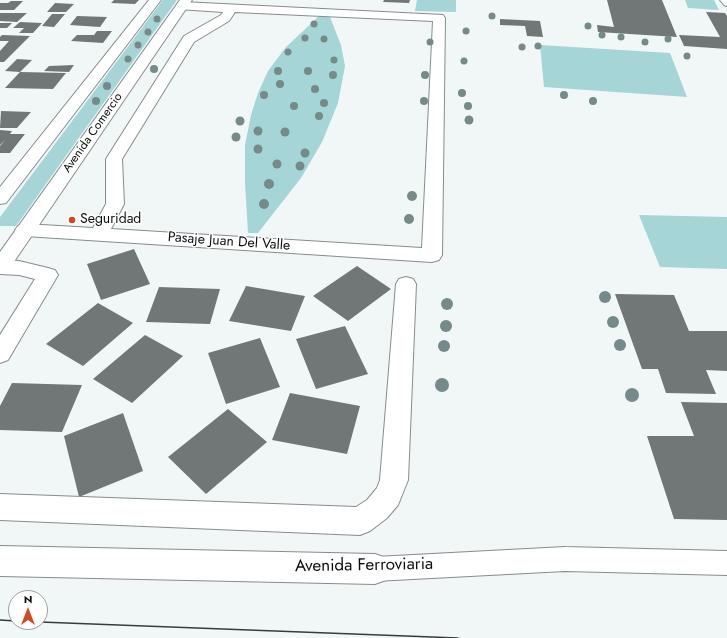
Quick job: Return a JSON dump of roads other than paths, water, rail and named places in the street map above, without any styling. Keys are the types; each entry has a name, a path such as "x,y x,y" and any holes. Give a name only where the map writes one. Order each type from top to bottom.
{"street":[{"path":"0,199 155,0"},
{"path":"99,234 115,204 114,158 189,39 225,18 231,9 184,3"},
{"name":"Avenida Comercio","path":"3,258 26,230 184,3"},
{"name":"Pasaje Juan Del Valle","path":"26,230 432,255 439,18 231,9"},
{"path":"0,354 48,275 19,268 3,258"},
{"path":"0,507 360,521 377,509 388,496 394,480 406,284"},
{"name":"Avenida Ferroviaria","path":"0,560 375,569"}],"lane":[{"name":"Avenida Ferroviaria","path":"375,569 565,559 727,563"}],"tram line":[{"path":"0,620 8,620"},
{"path":"48,622 458,638"}],"place":[{"name":"Seguridad","path":"72,220"}]}
